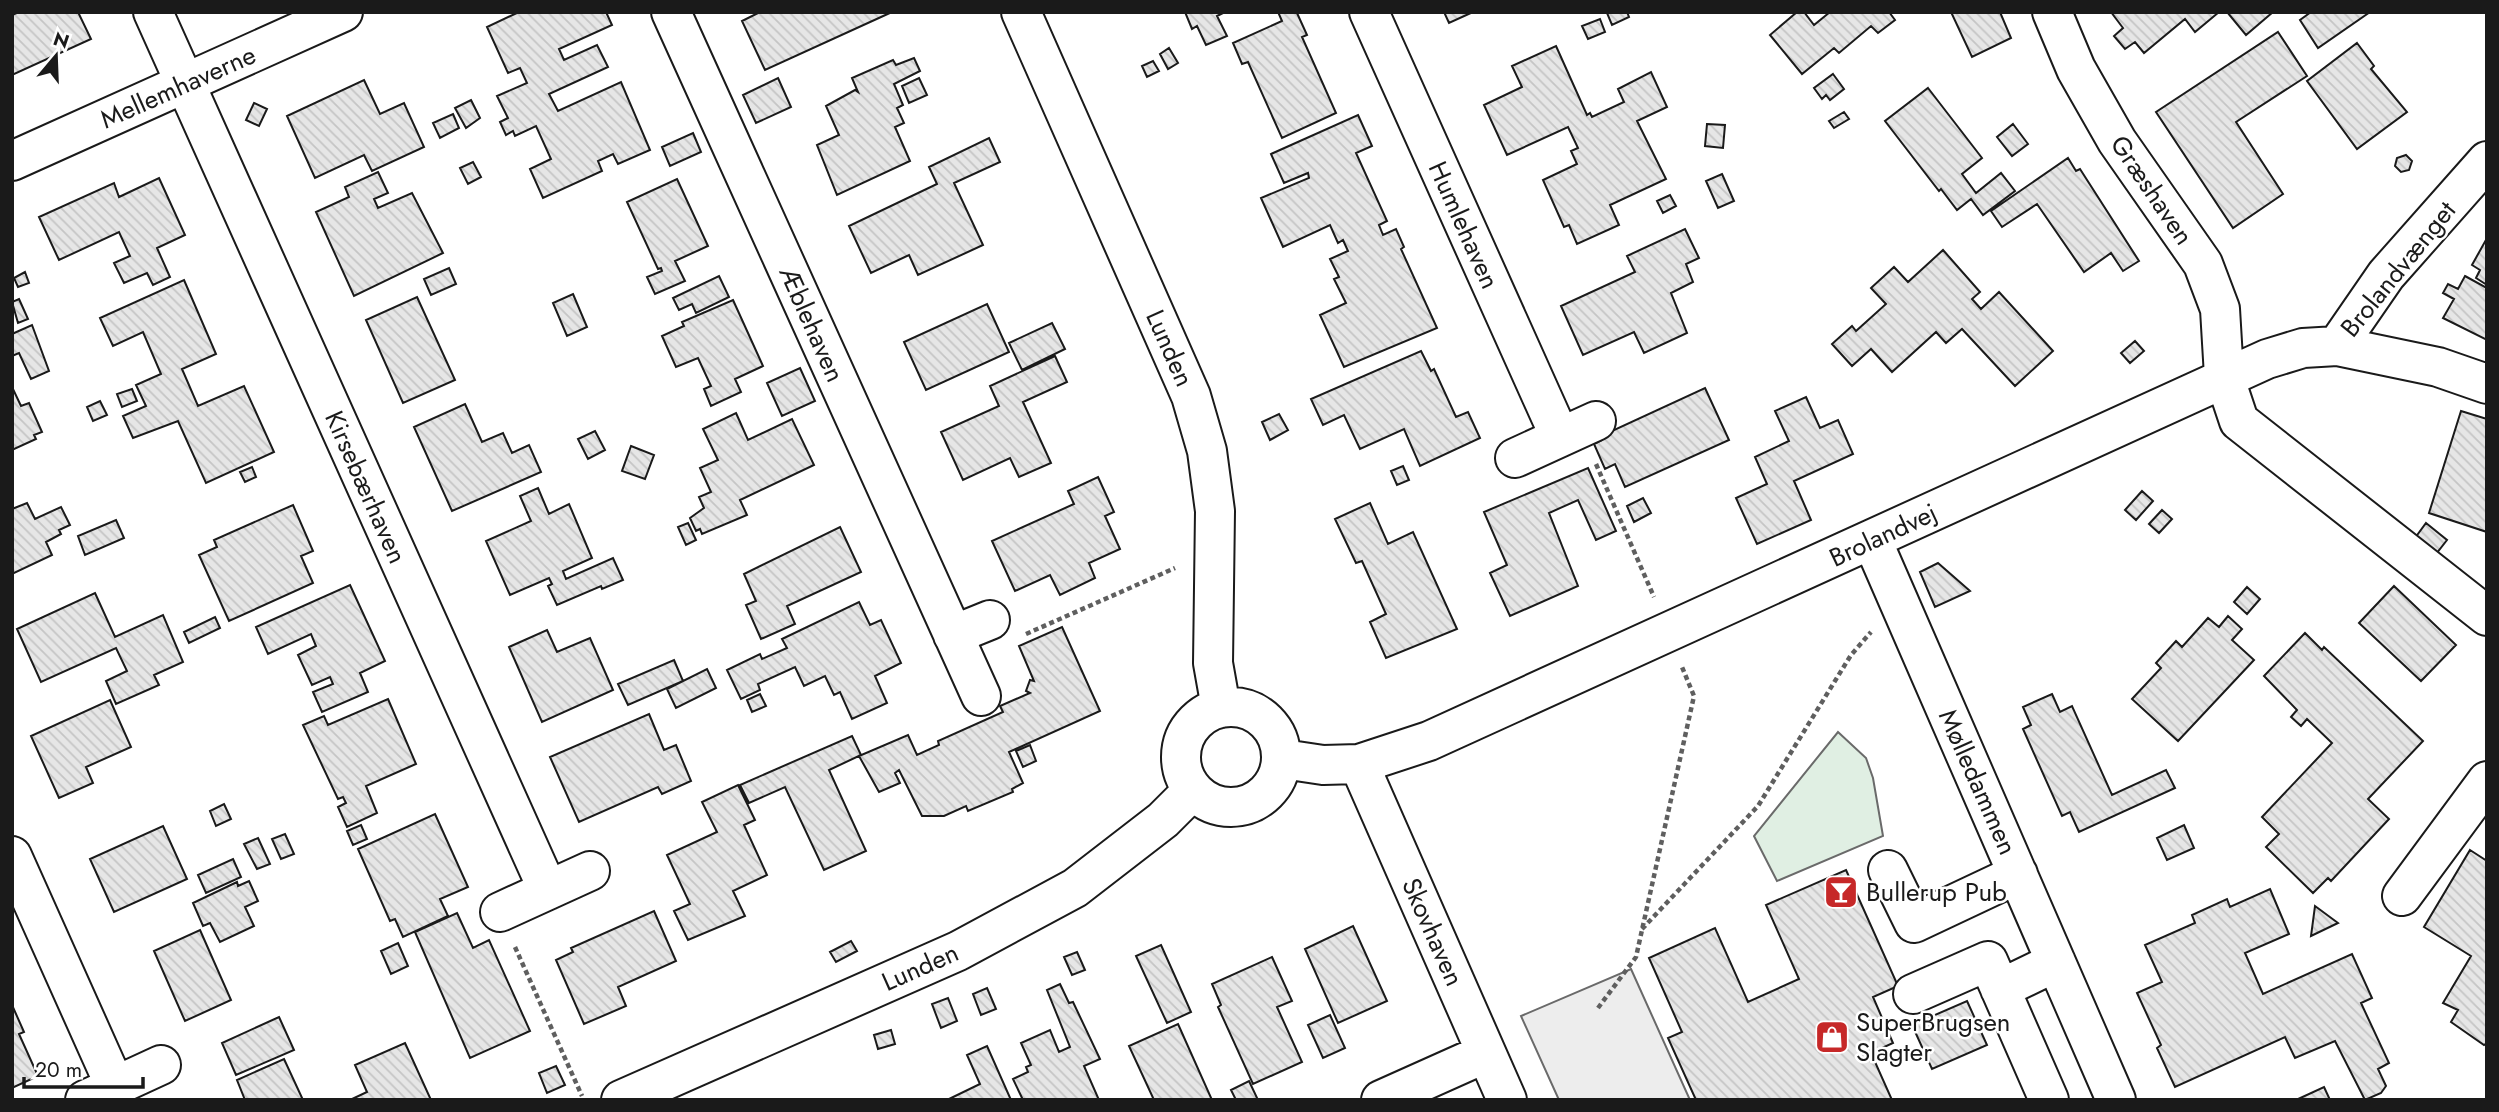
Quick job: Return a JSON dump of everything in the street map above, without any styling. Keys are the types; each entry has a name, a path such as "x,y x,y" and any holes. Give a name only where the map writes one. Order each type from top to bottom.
{"street":[{"name":"Kirsebærhaven","path":"152,12 548,890"},
{"name":"Mellemhaverne","path":"12,161 343,12"},
{"name":"Æblehaven","path":"671,12 981,696"},
{"name":"Lunden","path":"1021,12 1191,396 1207,451 1213,499 1213,663 1221,708"},
{"name":"Humlehaven","path":"1369,12 1579,428"},
{"name":"Græshaven","path":"2052,12 2076,69 2117,141 2203,264 2220,309 2224,376 2239,421 2487,616"},
{"name":"Brolandvænget","path":"2337,346 2386,275 2487,161"},
{"name":"Brolandvej","path":"1283,759 1322,765 1359,764 1429,741 1872,540 2224,376 2303,348 2337,346 2438,367 2487,384"},
{"path":"1515,458 1579,428"},
{"name":"Mølledammen","path":"1872,540 2116,1100"},
{"path":"953,635 990,620"},
{"path":"1221,708 1250,710 1274,730 1283,759 1277,780 1262,798 1241,807 1214,804 1193,790 1181,764 1184,738 1200,717 1221,708"},
{"name":"Skovhaven","path":"1359,764 1507,1100"},
{"name":"Lunden","path":"621,1100 958,951 1075,888 1163,820 1193,790"},
{"path":"2402,895 2482,798"},
{"path":"12,856 100,1093 161,1065"},
{"path":"1888,870 1914,923 2018,874"},
{"path":"500,912 590,872"},
{"path":"1913,994 1988,961 2049,1100"},
{"path":"2000,989 2056,962"},
{"path":"1381,1100 1486,1053"}],"path":[{"path":"1579,428 1669,632 1693,696 1636,957 1598,1008"},
{"path":"990,620 1018,638 1179,567 1212,565"},
{"path":"1642,929 1758,806 1851,655 1880,622 1901,606"},
{"path":"500,912 583,1100"}],"green space":[{"path":"1838,732 1866,758 1873,778 1883,836 1777,881 1754,836"}],"shaded area":[{"path":"1631,969 1690,1100 1559,1100 1521,1016"}],"building":[{"path":"19,12 78,12 91,39 12,75 12,15"},
{"path":"519,12 606,12 612,25 559,49 564,60 597,45 608,67 549,94 558,111 621,82 650,150 618,164 613,154 598,161 602,171 543,198 530,169 551,159 536,126 515,136 513,131 506,135 500,122 508,118 497,96 527,83 520,68 508,73 487,27"},
{"path":"760,12 892,12 765,70 742,21"},
{"path":"1185,12 1225,12 1217,16 1227,36 1206,45 1197,26 1192,29"},
{"path":"1278,12 1300,12 1297,13 1307,35 1302,37 1336,113 1282,138 1248,62 1242,64 1233,43 1282,21"},
{"path":"1444,12 1473,12 1449,23"},
{"path":"1627,12 1629,17 1612,25 1607,13"},
{"path":"1797,12 1804,12 1814,25 1830,12 1889,12 1895,20 1878,33 1871,26 1839,53 1834,48 1802,74 1770,35"},
{"path":"1951,12 2000,12 2011,38 1972,57"},
{"path":"2111,12 2219,12 2195,32 2185,19 2144,53 2135,42 2125,49 2114,36 2123,28"},
{"path":"2227,12 2273,12 2246,35"},
{"path":"2311,12 2370,12 2318,48 2300,20"},
{"path":"1600,19 1605,32 1588,39 1582,26"},
{"path":"2278,32 2307,76 2236,122 2283,194 2233,228 2156,112"},
{"path":"2357,43 2374,66 2371,69 2407,112 2357,149 2307,81"},
{"path":"1556,46 1587,115 1590,113 1592,117 1624,102 1618,89 1651,72 1667,107 1637,121 1666,179 1610,205 1619,225 1577,244 1569,225 1564,227 1543,180 1577,164 1571,151 1578,148 1568,127 1507,155 1484,105 1522,87 1512,66"},
{"path":"1169,48 1178,63 1168,69 1160,54"},
{"path":"914,58 920,71 894,84 903,105 897,108 904,123 895,127 910,161 837,195 817,145 839,135 826,106 855,90 858,92 852,78 893,60 896,65"},
{"path":"1153,61 1159,71 1147,77 1142,66"},
{"path":"1833,74 1844,89 1830,100 1826,95 1822,99 1814,88"},
{"path":"778,78 791,107 756,123 743,95"},
{"path":"919,78 927,95 909,103 902,86"},
{"path":"364,80 380,114 404,103 424,147 372,171 364,155 315,178 287,116"},
{"path":"1928,88 1982,158 1962,174 1976,193 2001,173 2015,191 1983,215 1971,199 1957,210 1885,121"},
{"path":"471,100 480,118 466,128 455,108"},
{"path":"254,103 267,109 259,126 246,120"},
{"path":"1844,112 1849,119 1834,128 1829,121"},
{"path":"453,114 459,128 440,138 433,123"},
{"path":"1358,115 1372,146 1356,153 1387,221 1379,225 1383,235 1396,229 1404,247 1401,249 1437,328 1344,367 1320,315 1346,303 1334,279 1339,277 1330,259 1348,251 1343,240 1338,243 1330,225 1283,247 1261,198 1309,178 1308,173 1284,183 1271,154"},
{"path":"1707,124 1725,125 1723,148 1705,146"},
{"path":"2013,124 2028,144 2012,156 1997,137"},
{"path":"693,133 701,152 670,166 662,147"},
{"path":"989,138 1000,162 954,183 983,245 918,275 909,255 871,273 849,226 937,184 929,167"},
{"path":"2406,155 2412,161 2409,170 2401,172 2395,166 2397,158"},
{"path":"2068,158 2076,171 2080,169 2139,261 2123,271 2111,253 2084,272 2037,204 2002,227 1991,211"},
{"path":"473,162 481,177 468,184 460,168"},
{"path":"378,172 388,193 374,199 378,208 412,193 443,253 354,296 316,212 349,197 345,187"},
{"path":"1722,174 1734,201 1718,208 1706,181"},
{"path":"159,178 185,235 157,248 170,277 153,285 147,273 124,283 114,263 130,256 119,232 59,260 39,217 114,183 119,197"},
{"path":"677,179 708,246 675,261 685,281 655,294 647,277 662,271 661,268 658,269 627,202"},
{"path":"1670,195 1676,206 1663,213 1657,201"},
{"path":"1685,229 1699,258 1686,264 1693,282 1671,293 1687,333 1644,353 1634,332 1583,355 1561,306 1635,272 1627,256"},
{"path":"2487,238 2487,285 2476,278 2480,270 2472,265"},
{"path":"1943,250 1980,292 1972,299 1981,309 1999,292 2053,351 2015,386 1962,329 1946,343 1936,332 1892,372 1871,349 1852,366 1832,344 1852,326 1856,331 1886,304 1871,288 1894,267 1908,282"},
{"path":"449,268 456,284 431,295 424,279"},
{"path":"25,272 29,283 18,287 14,278"},
{"path":"719,276 729,297 696,313 692,304 679,310 673,298"},
{"path":"2465,276 2487,288 2487,340 2443,318 2454,299 2443,293 2448,284 2458,289"},
{"path":"184,280 216,354 182,369 198,406 244,386 274,452 206,483 178,421 133,438 123,416 146,406 136,385 161,374 143,332 113,346 100,318"},
{"path":"573,294 587,327 567,336 553,303"},
{"path":"417,297 455,380 403,403 366,320"},
{"path":"19,299 28,319 18,323 12,302"},
{"path":"733,300 763,366 735,379 741,392 711,406 704,389 711,386 698,358 676,367 662,336 684,326 682,322"},
{"path":"987,304 1009,352 926,390 904,342"},
{"path":"1052,323 1065,349 1022,370 1009,343"},
{"path":"32,325 49,371 31,379 19,353 12,356 12,334"},
{"path":"2135,341 2144,351 2130,363 2121,353"},
{"path":"1421,351 1431,371 1434,369 1456,417 1468,412 1480,438 1420,466 1404,429 1360,449 1344,415 1323,425 1311,399"},
{"path":"1055,356 1067,382 1023,402 1051,463 1019,477 1010,458 963,480 941,432 999,406 990,386"},
{"path":"800,368 815,401 782,416 767,383"},
{"path":"12,387 21,406 29,403 42,432 34,435 36,439 12,450"},
{"path":"1705,388 1729,440 1625,487 1615,464 1605,469 1594,444 1602,440 1601,436"},
{"path":"132,389 137,401 122,407 117,394"},
{"path":"1806,397 1820,428 1838,420 1853,454 1794,481 1811,520 1757,544 1736,498 1767,484 1755,457 1789,441 1775,411"},
{"path":"100,401 107,415 93,421 87,407"},
{"path":"465,404 482,442 503,433 512,453 529,445 541,472 452,511 414,427"},
{"path":"2461,411 2487,419 2487,532 2429,513"},
{"path":"736,413 748,440 792,419 814,465 740,500 747,515 702,534 700,529 696,531 690,518 704,508 699,497 711,492 700,468 718,460 703,429"},
{"path":"1279,414 1288,430 1270,440 1262,422"},
{"path":"595,431 605,450 588,459 578,439"},
{"path":"631,446 654,455 645,479 622,471"},
{"path":"1403,466 1409,480 1397,485 1391,471"},
{"path":"252,467 256,477 245,482 240,472"},
{"path":"1588,468 1616,531 1596,540 1578,500 1549,513 1578,586 1510,616 1490,573 1507,565 1484,512"},
{"path":"1098,477 1114,512 1105,516 1120,549 1089,563 1095,578 1060,595 1050,575 1015,591 992,541 1074,504 1068,491"},
{"path":"538,488 549,514 569,504 592,558 563,571 566,579 613,558 623,580 602,589 601,586 557,605 548,586 552,584 549,578 510,595 486,541 531,521 520,496"},
{"path":"2142,491 2153,501 2136,520 2125,510"},
{"path":"1643,498 1651,513 1634,522 1627,506"},
{"path":"27,503 35,519 61,507 70,525 59,530 61,534 46,542 52,555 12,574 12,509"},
{"path":"1370,503 1388,544 1413,532 1457,629 1386,658 1370,622 1386,614 1362,561 1356,563 1335,519"},
{"path":"293,505 313,551 301,556 313,583 229,621 199,555 217,547 214,540"},
{"path":"2162,510 2172,519 2159,533 2149,524"},
{"path":"116,520 124,538 85,555 78,536"},
{"path":"688,523 696,540 686,545 678,527"},
{"path":"2426,523 2447,540 2436,554 2415,538"},
{"path":"840,527 861,572 787,606 795,624 761,639 746,605 756,601 744,574"},
{"path":"1938,563 1970,591 1935,607 1920,572"},
{"path":"350,585 385,661 360,673 368,692 322,712 313,692 333,684 330,677 312,685 298,655 316,646 311,634 268,654 256,627"},
{"path":"2394,586 2456,645 2421,681 2359,623"},
{"path":"2247,587 2260,599 2247,614 2234,602"},
{"path":"95,593 115,637 163,615 183,662 154,675 159,685 116,704 106,681 127,671 116,648 41,682 17,629"},
{"path":"859,602 870,625 881,620 901,663 875,676 887,703 852,719 840,692 834,695 825,676 804,686 795,667 758,684 760,690 741,699 727,670 760,654 762,659 787,648 782,639"},
{"path":"2228,616 2242,629 2232,640 2254,660 2178,741 2132,699 2161,668 2156,663 2176,641 2182,647 2208,618 2219,627"},
{"path":"215,617 220,628 189,643 184,632"},
{"path":"1062,627 1100,711 1009,752 1023,783 1012,789 1013,792 968,811 966,806 944,816 922,816 899,770 895,773 900,783 879,792 859,756 908,735 917,755 939,745 938,741 1003,712 1000,706 1030,693 1026,691 1030,680 1034,681 1019,646"},
{"path":"547,630 557,652 590,638 613,690 542,722 509,647"},
{"path":"2305,633 2322,650 2324,647 2423,741 2368,799 2389,819 2331,881 2328,878 2313,893 2266,847 2279,834 2262,817 2332,743 2307,719 2301,726 2291,717 2297,710 2264,676"},
{"path":"674,660 683,681 628,705 618,684"},
{"path":"707,669 716,688 676,708 667,689"},
{"path":"760,694 766,706 752,712 747,700"},
{"path":"2052,694 2060,712 2072,706 2112,795 2166,770 2175,788 2079,832 2070,812 2062,816 2023,729 2031,725 2023,707"},
{"path":"388,699 416,764 366,786 377,813 347,827 338,807 346,803 343,797 338,799 303,725 324,716 328,725"},
{"path":"110,700 131,747 86,767 93,783 59,798 31,736"},
{"path":"649,714 664,750 676,745 691,781 662,794 658,787 579,822 550,757"},
{"path":"852,736 861,755 829,770 866,851 824,870 785,787 749,803 740,785"},
{"path":"1030,745 1036,761 1023,767 1016,751"},
{"path":"738,785 755,820 744,825 767,875 733,891 745,916 688,940 674,911 690,904 667,855 717,832 702,802"},
{"path":"224,804 231,819 216,826 210,811"},
{"path":"435,814 468,887 440,899 448,916 403,937 395,919 390,921 358,849"},
{"path":"361,825 367,839 353,845 347,831"},
{"path":"2184,825 2194,848 2167,860 2157,838"},
{"path":"163,826 187,879 114,912 90,859"},
{"path":"285,834 294,854 281,859 272,839"},
{"path":"258,838 270,864 257,869 244,844"},
{"path":"2470,850 2487,861 2487,1043 2484,1045 2451,1022 2458,1010 2443,1003 2471,956 2424,927"},
{"path":"233,859 241,877 206,893 198,875"},
{"path":"1846,870 1898,986 1873,997 1893,1043 1871,1053 1892,1100 1696,1100 1668,1038 1682,1032 1649,958 1715,928 1748,1002 1799,979 1766,905"},
{"path":"249,881 258,901 245,907 254,926 220,942 210,923 203,926 193,903 237,882 238,886"},
{"path":"2270,889 2289,934 2245,953 2263,994 2352,954 2372,998 2361,1003 2389,1063 2378,1069 2386,1086 2381,1093 2365,1100 2335,1041 2295,1058 2285,1037 2175,1087 2157,1048 2161,1045 2137,993 2162,982 2145,945 2195,923 2192,915 2227,899 2230,907"},
{"path":"2315,906 2338,923 2311,936"},
{"path":"654,911 676,961 618,987 626,1006 584,1024 556,960 573,952 571,948"},
{"path":"457,913 473,948 489,940 530,1031 470,1058 415,932"},
{"path":"1353,926 1387,1001 1338,1023 1305,949"},
{"path":"200,930 231,1000 185,1021 154,951"},
{"path":"851,941 857,951 836,962 830,952"},
{"path":"398,943 408,966 391,974 381,951"},
{"path":"1161,945 1191,1012 1167,1023 1136,956"},
{"path":"1077,952 1085,970 1072,975 1064,957"},
{"path":"1272,957 1292,1001 1277,1007 1302,1062 1253,1084 1218,1007 1221,1005 1212,984"},
{"path":"1060,984 1069,1003 1073,1002 1100,1059 1084,1066 1099,1100 1023,1100 1013,1079 1028,1072 1026,1067 1031,1065 1021,1043 1050,1030 1059,1052 1070,1047 1047,990"},
{"path":"987,988 996,1009 981,1015 973,994"},
{"path":"948,998 957,1021 941,1028 932,1004"},
{"path":"1967,1001 1987,1045 1932,1069 1912,1025"},
{"path":"12,1005 24,1032 19,1034 38,1076 12,1088"},
{"path":"1330,1015 1345,1048 1323,1058 1308,1025"},
{"path":"279,1017 294,1050 236,1075 222,1043"},
{"path":"1178,1024 1212,1100 1154,1100 1129,1046"},
{"path":"891,1030 895,1044 878,1049 874,1035"},
{"path":"405,1043 431,1100 350,1100 367,1092 355,1065"},
{"path":"987,1046 1011,1100 947,1100 980,1084 967,1055"},
{"path":"284,1059 303,1100 245,1100 237,1080"},
{"path":"556,1066 565,1085 547,1093 539,1073"},
{"path":"1249,1081 1258,1100 1236,1100 1231,1090"},
{"path":"2324,1087 2330,1100 2296,1100"}],"place":[{"name":"Bullerup Pub","path":"1841,892"},
{"name":"SuperBrugsen Slagter","path":"1832,1037"}]}
